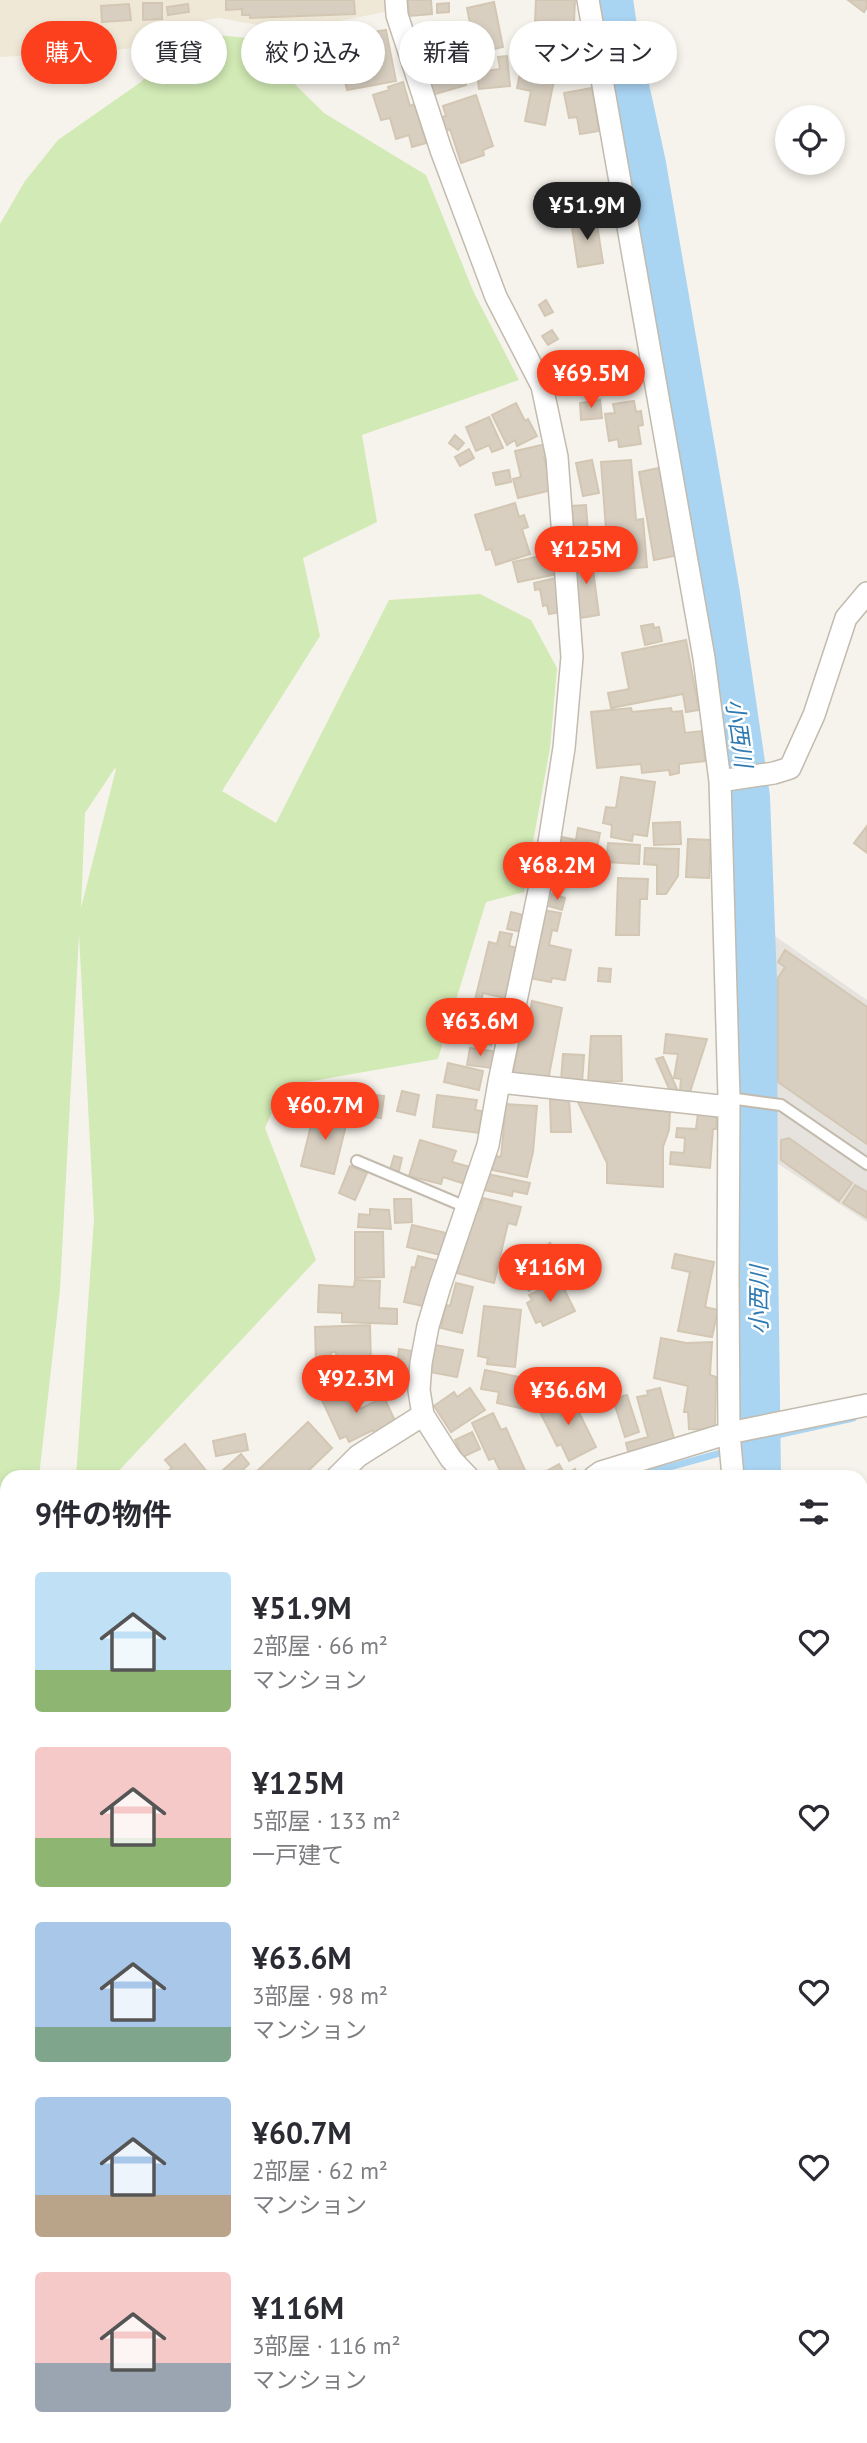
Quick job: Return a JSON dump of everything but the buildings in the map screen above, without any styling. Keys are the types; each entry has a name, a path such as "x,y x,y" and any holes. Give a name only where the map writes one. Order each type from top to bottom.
{"street":[{"path":"396,0 397,15 442,150 496,297 542,386 557,457 572,657 564,748 549,843 488,1145 428,1326 421,1363 419,1390 423,1415 451,1459 461,1470"},
{"path":"588,0 702,644 720,781 729,1102 729,1433 732,1470"},
{"path":"720,781 790,768 814,715 846,618 867,593"},
{"path":"499,1083 729,1102"},
{"path":"608,1470 729,1433 867,1405"},
{"path":"344,1470 358,1456 423,1415"}],"lane":[{"path":"729,1102 781,1105 867,1164"},
{"path":"357,1161 466,1207"}],"shaded area":[{"path":"0,0 388,0 389,11 340,21 241,22 219,18 200,21 131,21 131,47 117,50 117,21 21,21 21,56 0,57"},
{"path":"766,930 867,1000 867,1222 766,1156"}],"green space":[{"path":"227,36 241,37 241,84 295,84 324,113 426,175 474,293 519,380 362,435 377,522 303,558 320,636 222,791 276,823 389,600 480,594 531,620 557,668 550,748 524,892 486,902 438,1059 284,1086 265,1128 316,1260 120,1470 76,1470 94,1219 79,935 60,1289 40,1470 0,1470 0,224 25,181 58,140 138,84 227,84","holes":["115,768 81,908 85,813"]}],"waterway":[{"name":"小西川","path":"612,0 645,164 719,594 749,797 756,982 760,1470"},
{"path":"759,1439 853,1418"},
{"path":"659,1470 760,1442"}]}
